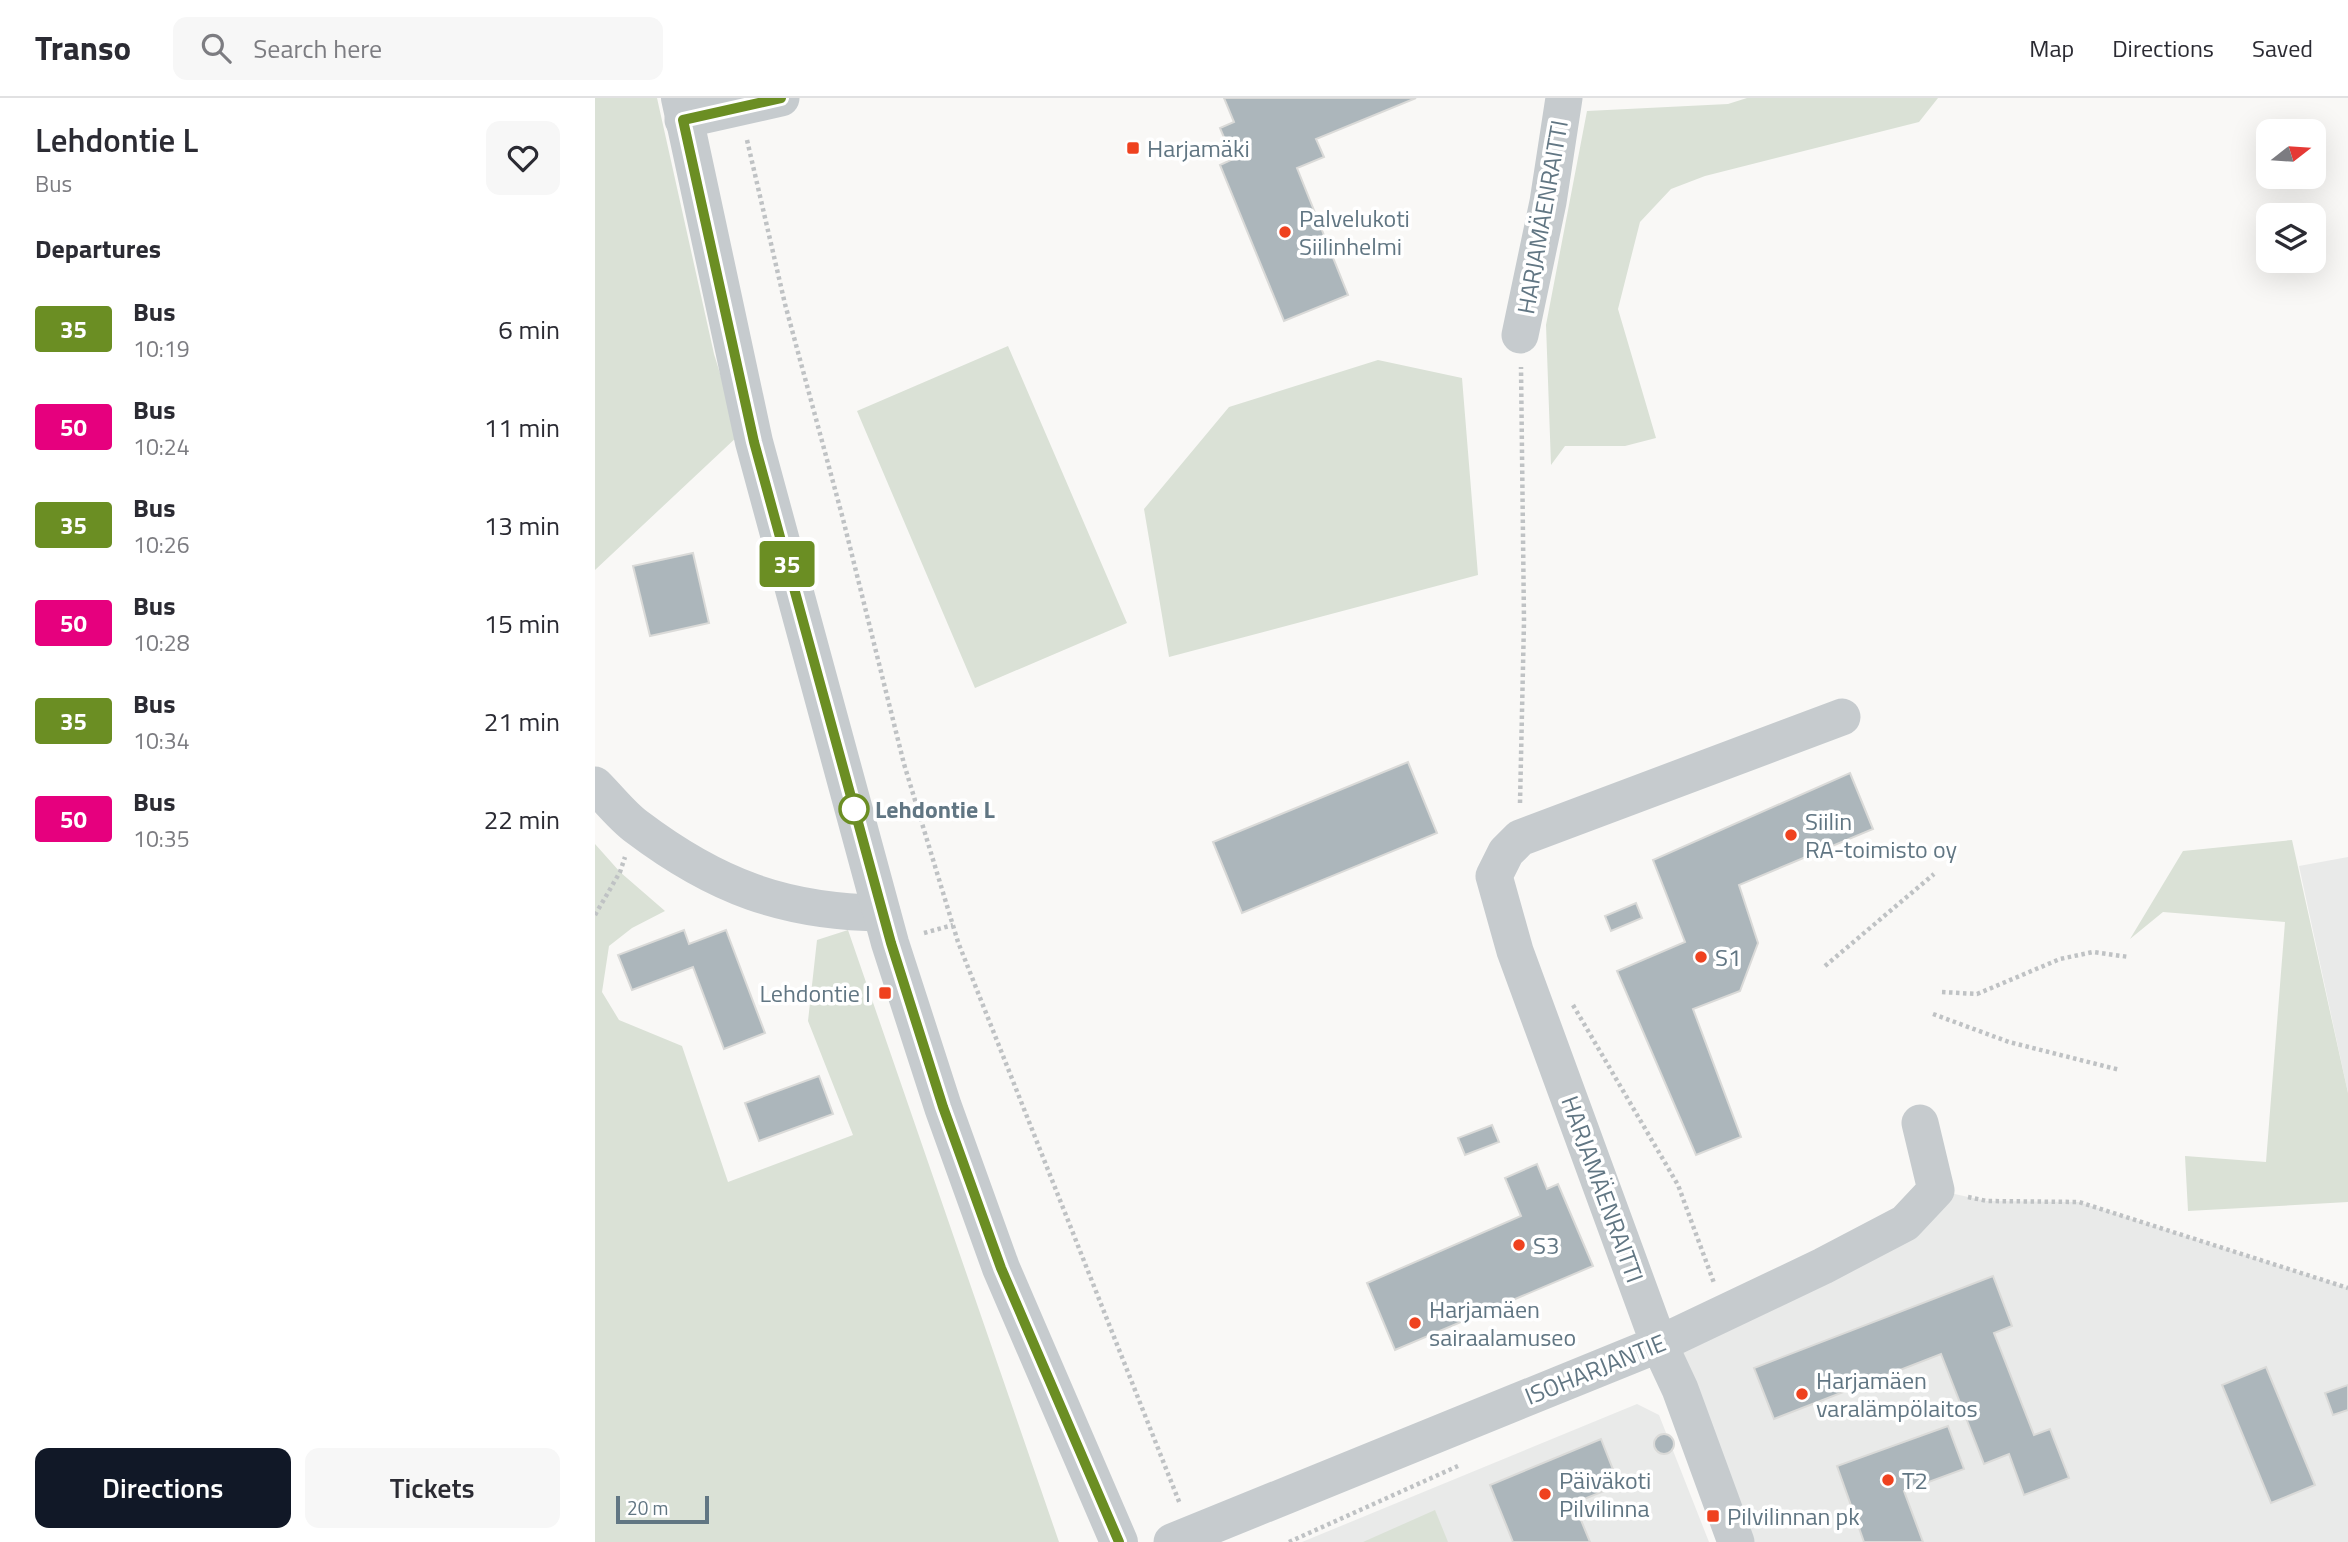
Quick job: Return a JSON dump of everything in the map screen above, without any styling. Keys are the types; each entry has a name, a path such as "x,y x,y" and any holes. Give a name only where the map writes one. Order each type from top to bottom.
{"street":[{"path":"781,98 742,107 681,109 754,442 882,913 943,1107 1001,1268 1119,1542"},
{"name":"HARJAMÄENRAITTI","path":"1520,335 1548,202 1564,98"},
{"name":"HARJAMÄENRAITTI","path":"1736,1542 1679,1389 1659,1344 1515,951 1494,876 1506,852 1520,838 1842,717"},
{"path":"595,785 635,826 721,882 762,897 838,912 882,913"},
{"path":"1920,1124 1936,1190"},
{"name":"ISOHARJANTIE","path":"1182,1538 1659,1344 1823,1266 1905,1223 1936,1190"}],"path":[{"path":"742,107 748,146 785,304 843,519 904,764 958,942 1182,1538"},
{"path":"595,915 620,872 635,826"},
{"path":"1825,966 1934,874"},
{"path":"1942,992 1977,994 2060,959 2082,954 2093,952 2129,957"},
{"path":"1933,1014 2009,1042 2120,1070"},
{"path":"1936,1190 1987,1201 2079,1202 2348,1288"},
{"path":"1289,1542 1466,1462"}],"shaded area":[{"path":"595,98 657,98 714,354 739,435 595,570"},
{"path":"1747,98 1938,98 1919,122 1705,176 1671,189 1640,222 1618,309 1656,438 1625,446 1565,446 1551,465 1546,325 1587,111 1728,104"},
{"path":"1008,346 1127,623 975,688 857,411"},
{"path":"1378,360 1462,378 1478,575 1169,657 1144,509 1229,407"},
{"path":"2292,840 2348,1093 2348,1202 2188,1211 2185,1156 2266,1162 2285,922 2163,912 2130,939 2183,851"},
{"path":"595,844 620,872 665,911 632,928 609,946 602,992 619,1020 682,1046 728,1182 853,1135 808,1021 817,940 848,930 1059,1542 595,1542"},
{"path":"2348,857 2348,1093 2299,866"},
{"path":"1936,1190 1987,1201 2079,1202 2348,1288 2348,1542 1736,1542 1659,1344"},
{"path":"1637,1404 1659,1415 1709,1542 1302,1542"},
{"path":"1435,1510 1448,1542 1363,1542"}],"building":[{"name":"Palvelukoti Siilinhelmi","path":"1224,98 1416,98 1316,139 1324,157 1297,168 1348,295 1284,321 1220,165 1233,159 1220,128 1234,122"},
{"path":"693,553 709,623 650,636 633,566"},
{"path":"1408,762 1437,833 1242,913 1213,842"},
{"name":"S1","path":"1850,773 1873,829 1739,885 1758,943 1740,991 1693,1009 1741,1137 1696,1155 1617,971 1685,942 1653,860"},
{"path":"1636,903 1642,918 1611,931 1605,916"},
{"path":"684,930 689,944 726,930 765,1033 724,1049 693,967 632,990 618,955"},
{"path":"819,1076 833,1114 759,1141 745,1103"},
{"path":"1492,1125 1499,1142 1465,1155 1458,1138"},
{"name":"S3","path":"1537,1164 1547,1189 1558,1184 1593,1266 1395,1350 1367,1283 1521,1216 1505,1178"},
{"name":"Harjamäen varalämpölaitos","path":"1993,1276 2012,1326 1994,1333 2034,1435 2050,1429 2069,1478 2024,1495 2009,1454 1984,1464 1941,1354 1774,1419 1754,1368"},
{"path":"2266,1367 2315,1485 2271,1503 2222,1385"},
{"path":"2348,1385 2348,1410 2333,1415 2325,1393"},
{"name":"T2","path":"1948,1426 1964,1469 1904,1491 1923,1542 1864,1542 1837,1466"},
{"path":"1664,1434 1671,1437 1674,1444 1671,1451 1664,1454 1657,1451 1654,1444 1657,1437"},
{"name":"Päiväkoti Pilvilinna","path":"1601,1439 1619,1485 1574,1503 1590,1542 1513,1542 1490,1485"}],"bus line":[{"name":"35","path":"781,98 683,120 754,442 882,913 943,1107 1001,1268 1119,1542"}],"place":[{"name":"Harjamäki","path":"1133,148"},
{"name":"Palvelukoti Siilinhelmi","path":"1285,232"},
{"name":"Lehdontie L","path":"854,809"},
{"name":"Siilin RA-toimisto oy","path":"1791,835"},
{"name":"S1","path":"1701,957"},
{"name":"Lehdontie I","path":"885,993"},
{"name":"S3","path":"1519,1245"},
{"name":"Harjamäen sairaalamuseo","path":"1415,1323"},
{"name":"Harjamäen varalämpölaitos","path":"1802,1394"},
{"name":"T2","path":"1888,1480"},
{"name":"Päiväkoti Pilvilinna","path":"1545,1494"},
{"name":"Pilvilinnan pk","path":"1713,1516"}]}
